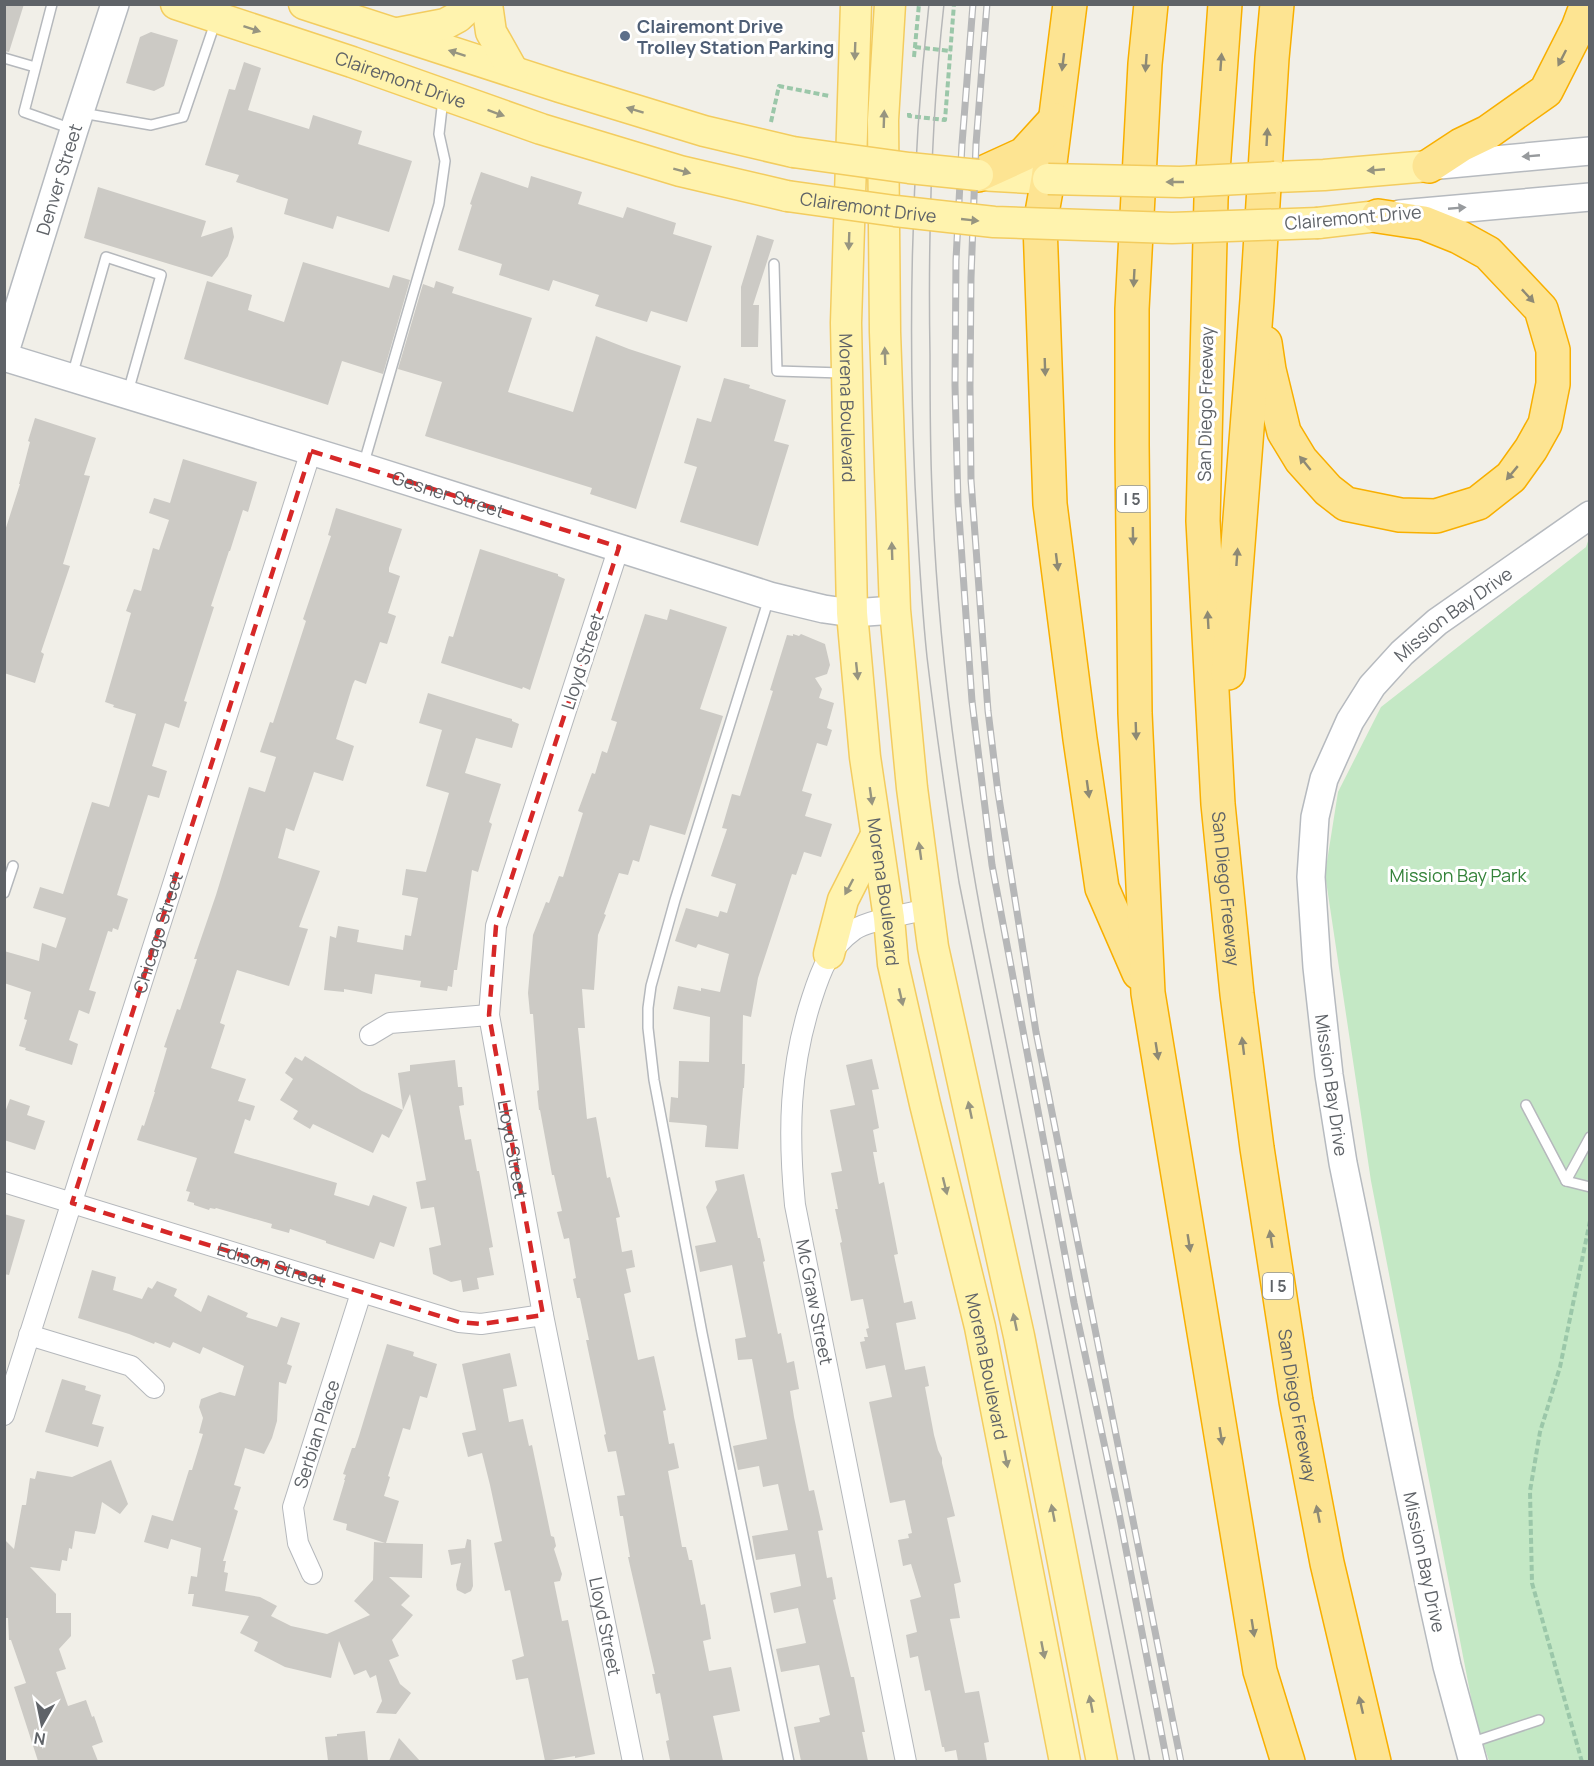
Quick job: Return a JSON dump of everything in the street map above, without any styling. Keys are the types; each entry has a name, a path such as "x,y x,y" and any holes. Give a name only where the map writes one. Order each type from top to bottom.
{"highway":[{"path":"1070,4 1040,224 1050,504 1080,739 1102,888 1148,993"},
{"name":"I 5","path":"1151,4 1145,64 1132,309 1135,713 1148,993 1260,1671 1288,1761"},
{"name":"San Diego Freeway","path":"1225,4 1211,199 1203,521 1218,804 1237,994 1252,1113 1296,1401 1327,1563 1374,1761"},
{"path":"1218,804 1257,300 1277,4"},
{"path":"1272,58 1283,4"},
{"path":"1429,166 1461,145 1488,132 1546,91 1578,28 1587,4"},
{"path":"978,175 1024,154 1055,120"},
{"path":"1257,300 1269,370 1284,432 1301,460 1328,490 1346,504 1400,516 1436,516 1478,504 1510,477 1531,449 1545,424 1553,384 1553,350 1540,309 1488,253 1459,237 1424,224 1378,216"}],"main road":[{"name":"Denver Street","path":"4,356 115,4"},
{"name":"Clairemont Drive","path":"176,4 352,62 541,129 669,167 787,196 896,211 972,220 1172,228 1318,223 1590,197"},
{"path":"304,4 704,131 793,152 909,168 978,175 1180,182 1324,175 1590,151"},
{"path":"395,34 445,24 458,17 472,4"},
{"path":"487,4 490,32 513,71"},
{"name":"Morena Boulevard","path":"856,4 846,323 852,613 864,746 894,964 925,1104 980,1327 1065,1761"},
{"name":"Morena Boulevard","path":"890,4 883,120 885,332 895,609 912,789 933,947 1019,1336 1102,1761"},
{"name":"Gesner Street","path":"4,356 770,596 852,613 895,609"},
{"name":"Mission Bay Drive","path":"1470,1753 1432,1599 1343,1163 1329,1075 1317,967 1311,877 1315,817 1324,779 1350,721 1372,686 1402,653 1437,622 1590,514"},
{"path":"829,954 843,900 876,835"}],"street":[{"name":"Chicago Street","path":"4,1415 310,451"},
{"name":"Lloyd Street","path":"618,547 496,926 489,1015 543,1315 633,1761"},
{"name":"Mc Graw Street","path":"906,1761 795,1205 791,1123 794,1071 804,1022 819,974 829,954 855,928 928,909"},
{"path":"370,1035 390,1023 489,1015"},
{"name":"Edison Street","path":"4,1182 459,1323 482,1324 543,1315"},
{"name":"Serbian Place","path":"312,1574 298,1544 293,1507 361,1293"},
{"path":"29,1335 131,1366 154,1388"}],"lane":[{"path":"52,4 24,112 77,121 151,124 183,117 216,17"},
{"path":"4,58 35,67"},
{"path":"363,467 440,204 445,161 439,134 444,94"},
{"path":"71,377 106,257 161,275 127,394"},
{"path":"774,264 777,371 847,373"},
{"path":"770,596 675,900 651,986 648,1028 654,1080 702,1333 789,1761"},
{"path":"4,893 13,866"},
{"path":"1526,1106 1566,1181 1590,1187"},
{"path":"1566,1181 1590,1137"},
{"path":"1470,1753 1539,1720"}],"path":[{"path":"913,66 919,4"},
{"path":"910,106 909,116 945,120 954,4"},
{"path":"915,47 951,51"},
{"path":"770,122 779,86 837,98 853,98"},
{"path":"1581,1761 1532,1583 1530,1491 1540,1432 1560,1367 1590,1221"}],"highlighted area":[{"path":"311,451 619,547 496,926 489,1015 543,1315 481,1324 459,1322 72,1203"}],"green space":[{"name":"Mission Bay Park","path":"1589,538 1589,1761 1489,1761 1475,1718 1371,1181 1325,874 1338,792 1381,707 1586,547"}],"building":[{"path":"4,4 24,4 9,52 4,51"},
{"path":"151,32 178,40 164,86 154,91 126,83 140,37"},
{"path":"244,62 261,68 248,110 309,129 313,115 362,131 358,144 412,161 389,232 337,216 333,229 284,214 288,199 236,182 239,175 205,165 229,89 235,90"},
{"path":"481,172 528,188 531,176 582,192 578,204 623,218 627,207 676,223 673,234 712,246 687,322 651,311 647,322 595,306 599,295 553,280 549,291 499,275 502,264 458,250"},
{"path":"98,187 206,221 201,237 232,227 234,237 228,256 212,277 84,238"},
{"path":"757,235 774,240 753,305 759,305 758,347 741,347 741,287"},
{"path":"303,262 389,288 393,275 410,280 383,374 342,361 328,405 184,359 207,281 252,295 248,310 284,322"},
{"path":"436,281 454,287 452,293 532,318 508,392 573,412 596,336 681,366 636,509 590,494 592,488 425,436 442,382 398,369 423,284 434,288"},
{"path":"724,378 750,385 749,388 786,400 774,441 789,445 758,546 680,522 697,467 684,463 697,418 711,422"},
{"path":"35,418 96,438 84,475 90,476 63,564 70,566 41,652 44,654 35,683 4,673 4,534 20,484"},
{"path":"183,459 257,482 248,512 243,510 211,606 214,607 184,701 187,702 179,728 165,723 152,766 167,771 159,798 148,795 117,895 128,899 118,930 113,928 112,932 108,931 89,990 96,992 89,1014 79,1010 69,1040 78,1044 72,1065 19,1046 27,1020 24,1019 31,992 4,983 4,951 39,961 42,943 56,948 66,918 33,908 40,887 63,894 92,802 109,807 136,714 105,702 131,613 126,611 134,589 141,591 153,548 159,550 169,520 149,513 154,498 170,503"},
{"path":"336,508 402,529 389,568 389,572 400,576 388,613 396,616 387,644 380,642 366,684 355,680 353,684 336,739 354,746 343,781 314,772 294,831 286,828 278,858 320,871 299,927 308,929 289,986 237,970 220,1023 225,1025 211,1068 246,1079 238,1101 255,1106 250,1121 245,1119 234,1153 337,1183 334,1195 369,1206 373,1195 407,1207 394,1247 380,1242 374,1259 290,1229 289,1233 271,1228 272,1224 216,1208 209,1210 194,1205 187,1201 190,1192 186,1191 197,1158 137,1140 155,1092 167,1048 164,1047 177,1009 180,1010 197,959 194,959 249,787 265,792 276,757 260,752 270,722 273,723 306,621 303,619 331,536 328,535"},
{"path":"480,549 558,574 565,579 530,690 441,663 449,636 453,637"},
{"path":"670,609 727,627 700,709 723,716 685,835 650,825 639,862 633,860 628,875 619,873 598,935 594,990 582,989 585,1028 578,1028 587,1119 596,1117 607,1178 610,1177 620,1217 616,1218 622,1252 632,1250 635,1267 626,1269 631,1292 624,1294 638,1360 654,1356 666,1410 663,1411 669,1444 674,1443 679,1468 668,1471 682,1547 686,1547 689,1560 692,1560 701,1605 705,1604 711,1639 703,1641 709,1671 731,1667 740,1711 713,1716 723,1761 670,1760 666,1741 669,1740 660,1693 656,1694 652,1674 655,1674 628,1557 630,1557 623,1516 620,1516 617,1496 625,1495 616,1451 608,1452 586,1340 589,1340 580,1298 577,1298 573,1279 576,1278 569,1238 564,1239 557,1212 562,1211 539,1110 533,1014 530,1014 528,993 533,935 559,876 563,877 583,813 578,811 592,773 595,774 602,751 607,753 617,722 611,720 645,614 667,620"},
{"path":"793,634 799,636 801,634 825,644 830,665 827,674 815,678 822,689 819,698 834,703 827,728 832,730 827,746 817,743 802,791 812,794 805,816 832,824 821,857 804,852 796,875 792,874 758,978 751,1017 743,1015 742,1064 745,1064 738,1149 705,1147 707,1126 669,1122 671,1097 678,1098 679,1061 709,1062 710,1017 673,1009 678,986 720,992 729,954 698,944 696,948 675,941 686,908 718,917 720,911 727,913 736,884 711,876 727,829 722,828 732,794 740,796 773,691 770,690 787,635 793,636"},
{"path":"428,693 512,719 519,724 512,748 476,738 465,773 501,784 489,822 492,824 478,872 472,870 457,970 454,970 452,987 448,986 447,991 420,987 421,981 375,974 372,994 344,989 344,992 324,990 330,936 336,938 338,926 359,930 357,942 403,950 405,935 411,936 418,898 402,895 406,869 426,872 449,793 426,786 442,730 419,723"},
{"path":"305,1056 362,1091 403,1110 389,1138 382,1134 373,1153 313,1124 310,1129 293,1119 298,1111 280,1100 293,1079 285,1073 295,1057 302,1061"},
{"path":"872,1059 879,1089 872,1090 879,1128 873,1130 877,1152 873,1152 879,1184 884,1182 898,1254 894,1255 904,1303 912,1301 916,1319 896,1323 905,1370 925,1366 929,1386 925,1387 934,1435 942,1458 955,1516 947,1518 961,1582 954,1584 960,1618 950,1619 965,1693 979,1691 989,1742 984,1743 987,1761 958,1761 956,1750 945,1752 930,1690 925,1691 918,1656 910,1658 906,1635 917,1632 910,1600 921,1597 911,1564 903,1566 898,1540 909,1538 908,1534 912,1533 905,1500 890,1503 869,1402 892,1397 885,1365 866,1369 860,1342 865,1341 864,1337 868,1337 866,1329 869,1328 863,1299 851,1301 840,1243 842,1242 835,1209 838,1209 831,1173 842,1171 830,1110 855,1105 846,1065"},
{"path":"455,1060 458,1087 462,1087 464,1105 459,1106 465,1140 471,1139 477,1171 479,1171 493,1247 489,1248 494,1275 477,1278 479,1289 463,1292 461,1280 451,1282 433,1274 429,1248 441,1245 434,1207 421,1209 416,1182 426,1180 410,1094 403,1110 398,1073 410,1071 410,1065"},
{"path":"10,1099 30,1106 27,1115 45,1121 35,1150 4,1140 4,1115"},
{"path":"744,1174 765,1261 763,1262 778,1334 781,1333 787,1363 794,1361 799,1389 790,1391 794,1417 809,1491 814,1490 823,1530 818,1531 827,1578 832,1577 836,1599 833,1600 851,1677 854,1677 865,1732 862,1732 868,1761 801,1761 794,1727 820,1722 819,1718 830,1715 819,1665 781,1672 776,1649 806,1643 798,1608 774,1613 770,1593 801,1586 795,1554 756,1560 752,1536 788,1530 778,1484 763,1487 759,1466 738,1470 733,1446 767,1439 752,1359 738,1360 735,1339 746,1337 732,1265 700,1272 695,1246 716,1242 706,1207 717,1190 715,1181"},
{"path":"4,1214 25,1220 9,1275 4,1274"},
{"path":"92,1270 116,1277 113,1290 142,1299 148,1287 152,1289 157,1281 177,1289 174,1296 201,1312 208,1295 248,1313 246,1317 277,1327 281,1317 300,1323 287,1364 292,1366 286,1384 279,1382 277,1421 272,1438 264,1454 245,1448 234,1485 241,1487 234,1509 238,1511 223,1561 226,1561 224,1572 228,1573 225,1591 260,1597 277,1606 271,1616 291,1626 327,1634 370,1615 354,1601 373,1580 374,1542 385,1543 346,1530 347,1524 333,1520 345,1480 346,1475 343,1474 352,1448 355,1448 387,1344 414,1352 413,1356 437,1364 427,1398 420,1396 410,1430 403,1428 384,1496 399,1501 386,1543 423,1544 422,1578 389,1577 410,1596 401,1605 413,1615 392,1640 399,1656 389,1660 400,1684 411,1693 396,1714 376,1713 382,1701 376,1675 370,1678 366,1670 354,1675 339,1641 331,1678 285,1667 254,1651 258,1642 240,1633 249,1616 192,1606 194,1594 188,1594 191,1576 197,1577 201,1548 171,1539 168,1549 144,1542 152,1515 173,1521 203,1434 199,1433 203,1418 199,1407 201,1399 220,1392 235,1396 244,1366 203,1347 200,1354 173,1342 170,1348 78,1318"},
{"path":"510,1353 517,1386 503,1389 509,1422 523,1419 529,1446 532,1445 551,1536 554,1537 556,1546 554,1549 562,1574 560,1581 554,1582 562,1621 568,1620 595,1754 575,1758 575,1756 545,1761 528,1678 516,1680 512,1660 524,1656 510,1590 505,1591 494,1543 502,1541 490,1485 482,1453 468,1457 462,1433 476,1430 462,1364"},
{"path":"62,1379 86,1386 85,1390 101,1395 92,1424 104,1427 98,1447 45,1432"},
{"path":"111,1460 128,1504 120,1514 102,1502 95,1534 75,1531 72,1549 69,1548 67,1561 62,1560 60,1571 30,1567 56,1594 56,1613 71,1613 71,1636 59,1649 66,1669 56,1672 68,1706 86,1700 103,1742 92,1746 98,1761 38,1761 14,1687 26,1683 11,1640 9,1640 8,1618 4,1618 4,1539 14,1549 22,1505 26,1505 30,1478 35,1479 37,1471 72,1477"},
{"path":"467,1539 471,1540 473,1586 471,1591 465,1594 457,1590 456,1585 461,1563 451,1565 448,1550 465,1548"},
{"path":"365,1731 368,1761 328,1761 325,1737"},
{"path":"399,1738 420,1761 389,1761"}],"tram line":[{"path":"929,4 918,124 912,305 915,485 927,657 959,882 1135,1762"},
{"path":"944,4 931,180 930,406 938,601 950,712 965,822 984,931 1150,1762"}],"railway":[{"path":"973,4 956,260 955,385 958,502 972,701 992,865 1074,1303 1119,1513 1167,1762"},
{"path":"987,4 976,144 970,386 971,480 988,711 998,792 1036,1032 1181,1762"}],"place":[{"name":"Clairemont Drive Trolley Station Parking","path":"625,36"}]}
